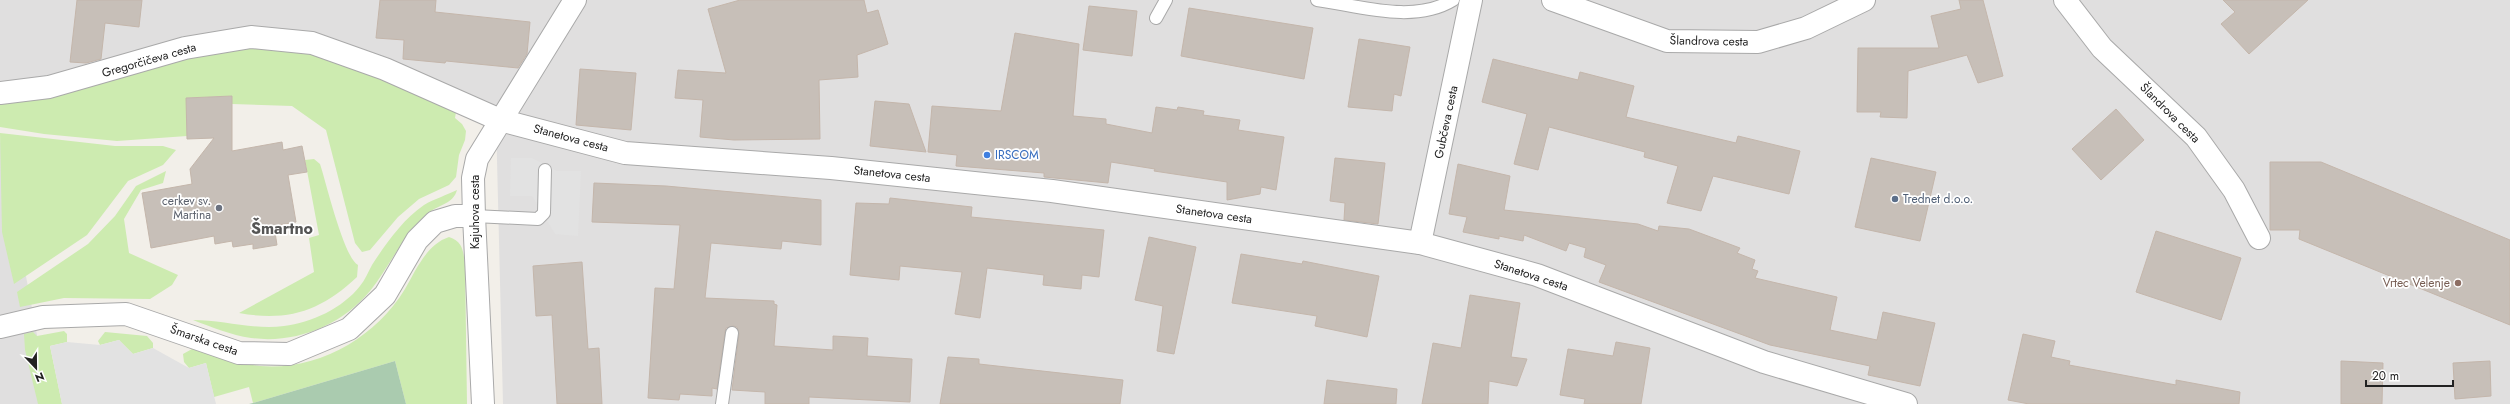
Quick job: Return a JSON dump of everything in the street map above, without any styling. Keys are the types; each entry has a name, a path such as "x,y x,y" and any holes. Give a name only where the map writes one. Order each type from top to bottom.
{"street":[{"name":"Kajuhova cesta","path":"483,404 473,178 477,159 575,0"},
{"name":"Gubčeva cesta","path":"1420,243 1471,0"},
{"name":"Šlandrova cesta","path":"1553,0 1668,41 1758,42 1806,28 1864,0"},
{"name":"Šlandrova cesta","path":"2065,0 2102,48 2196,137 2234,190 2259,238"},
{"name":"Gregorčičeva cesta","path":"0,93 49,87 185,48 251,37 312,43 385,69 500,120"},
{"name":"Stanetova cesta","path":"500,120 625,153 831,168 1052,191 1420,243 1536,275 1764,362 1906,404"},
{"name":"Šmarska cesta","path":"0,327 43,317 126,314 239,353 289,354 349,329 385,295 417,240 435,222 455,216 474,216"}],"lane":[{"path":"1156,18 1166,0"},
{"path":"1317,0 1402,13 1441,8 1453,0"},
{"path":"474,216 538,219 544,213 545,170"},
{"path":"722,404 732,333"}],"shaded area":[{"path":"0,0 2510,0 2510,404 503,404 496,119 358,52 0,112"},
{"path":"0,138 50,404 0,404"},
{"path":"511,158 532,158 557,171 581,171 578,236 555,234 532,196 510,196"},
{"path":"119,340 133,354 153,348 189,368 206,363 216,404 62,404 50,346 67,342 100,345"}],"green space":[{"path":"266,46 301,50 337,60 456,112 455,118 462,124 466,131 465,140 459,155 456,177 449,185 419,199 398,217 370,250 362,252 355,243 326,130 292,106 232,104 231,96 187,98 187,136 117,141 44,134 0,127 0,103 187,56"},
{"path":"0,133 115,146 163,146 176,150 163,165 128,181 87,235 14,284 2,232"},
{"path":"314,159 320,164 341,235 347,249 358,265 357,277 344,289 330,298 317,306 303,311 288,315 273,316 239,313 314,272 309,238 319,235 305,160"},
{"path":"166,171 163,183 141,190 124,219 129,253 178,275 172,285 150,299 64,298 20,307 17,292 88,244 115,216 136,186"},
{"path":"457,190 455,195 449,201 430,212 417,225 370,291 345,314 331,323 300,335 268,339 236,335 193,320 273,327 305,322 326,313 345,301 360,286 383,249 409,217 424,205"},
{"path":"449,237 457,241 462,247 465,264 467,404 406,404 395,361 253,403 249,387 214,397 206,363 189,368 184,362 183,354 192,349 243,363 260,366 282,366 303,363 323,357 343,348 361,336 393,307 423,258 434,245"},
{"path":"64,331 67,334 67,342 50,346 62,404 38,404 25,350 24,334 33,332 37,336"},
{"path":"105,332 147,336 153,343 153,348 133,354 119,340 100,345 98,341"},
{"path":"395,361 406,404 249,404 253,403"}],"building":[{"path":"77,0 142,0 139,27 105,23 101,59 86,63 70,62"},
{"path":"380,0 436,0 435,12 530,22 527,54 518,68 446,61 445,63 403,59 404,40 376,38"},
{"path":"740,0 864,0 867,13 878,10 888,44 857,55 858,77 819,80 820,139 734,140 700,137 703,100 675,98 678,70 726,73 708,9"},
{"path":"1959,0 1983,0 2003,76 1978,83 1967,55 1908,71 1907,118 1880,117 1881,112 1857,112 1858,48 1939,48 1931,16 1961,9"},
{"path":"2223,0 2308,0 2249,54 2221,24 2235,12"},
{"path":"1089,6 1137,11 1132,56 1083,50"},
{"path":"1189,8 1313,28 1304,79 1181,56"},
{"path":"1015,33 1079,44 1073,116 1106,119 1106,124 1152,133 1156,107 1177,110 1178,107 1204,111 1203,115 1240,120 1238,130 1284,137 1276,190 1261,187 1260,194 1227,200 1227,182 1154,171 1155,169 1111,162 1108,183 1044,177 1044,173 956,166 957,155 928,152 932,106 1001,111"},
{"path":"1359,39 1410,47 1401,96 1394,94 1392,111 1348,107"},
{"path":"1493,59 1578,80 1580,72 1634,86 1626,117 1736,143 1738,136 1800,151 1789,194 1713,176 1701,211 1667,203 1678,166 1644,157 1645,152 1549,127 1538,170 1514,164 1527,114 1482,102"},
{"path":"580,69 636,73 631,130 576,125"},
{"name":"cerkev sv. Martina","path":"232,96 232,151 282,142 283,150 302,146 307,172 288,175 296,222 274,226 277,245 253,249 253,244 233,247 232,241 215,244 214,236 151,248 142,193 192,184 190,169 214,138 187,139 186,98"},
{"path":"875,101 909,104 926,152 870,146"},
{"path":"2116,109 2144,140 2101,180 2072,149"},
{"path":"1335,158 1385,163 1378,224 1344,220 1345,203 1330,201"},
{"name":"Trednet d.o.o.","path":"1871,158 1936,172 1920,241 1855,227"},
{"name":"Vrtec Velenje","path":"2270,162 2321,162 2510,240 2510,325 2299,239 2300,230 2270,230"},
{"path":"1458,164 1510,176 1504,210 1638,224 1658,231 1659,226 1689,229 1740,248 1737,253 1755,260 1752,269 1758,271 1755,278 1837,297 1830,330 1877,340 1883,312 1935,323 1920,386 1868,375 1870,366 1770,345 1599,282 1606,265 1584,257 1586,248 1569,243 1566,251 1524,235 1523,241 1499,236 1499,239 1463,232 1467,217 1449,214"},
{"path":"594,183 666,186 821,200 821,245 782,241 781,249 711,243 705,298 774,301 774,304 777,305 774,346 833,350 833,336 868,338 867,356 912,359 910,402 809,397 809,404 765,404 765,392 732,390 739,334 737,327 733,326 726,328 717,389 712,388 712,396 680,394 679,400 648,398 655,288 674,289 680,225 592,222"},
{"path":"890,198 972,207 971,217 1104,230 1099,277 1082,275 1081,289 1043,285 1044,275 987,268 980,318 955,314 962,272 900,266 899,280 850,275 856,203 889,204"},
{"path":"2156,231 2241,258 2221,320 2136,292"},
{"path":"1149,237 1196,247 1174,354 1157,351 1163,306 1135,300"},
{"path":"1241,254 1302,264 1303,261 1379,276 1367,337 1315,326 1317,316 1232,303"},
{"path":"582,262 588,349 599,348 602,404 557,404 552,315 536,316 533,266"},
{"path":"1470,295 1520,303 1511,357 1527,359 1517,386 1489,381 1488,404 1422,404 1433,343 1461,348"},
{"path":"2023,334 2055,341 2051,357 2070,361 2069,365 2176,385 2176,380 2240,392 2239,404 2029,404 2008,400"},
{"path":"1616,342 1650,348 1641,404 1584,404 1585,399 1560,395 1568,349 1613,356"},
{"path":"948,357 979,359 979,364 1123,380 1120,404 940,404"},
{"path":"2341,361 2383,363 2382,404 2341,404"},
{"path":"2490,361 2491,396 2455,399 2453,363"},
{"path":"1327,380 1397,389 1396,404 1324,404"}],"place":[{"name":"IRSCOM","path":"987,155"},
{"name":"Trednet d.o.o.","path":"1895,199"},
{"name":"cerkev sv. Martina","path":"219,208"},
{"name":"Vrtec Velenje","path":"2458,283"}],"district":[{"name":"Šmartno","path":"282,228"}]}
